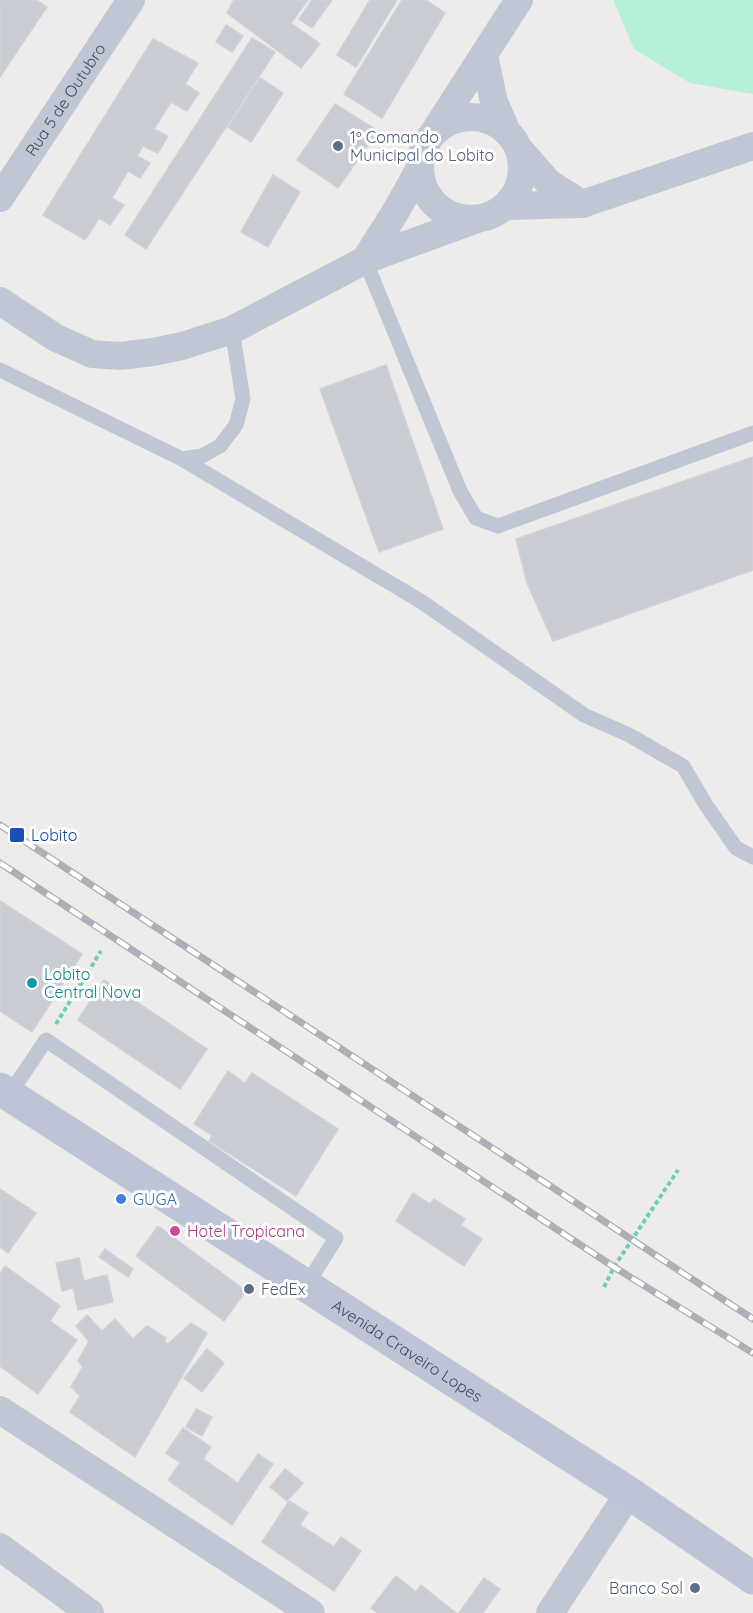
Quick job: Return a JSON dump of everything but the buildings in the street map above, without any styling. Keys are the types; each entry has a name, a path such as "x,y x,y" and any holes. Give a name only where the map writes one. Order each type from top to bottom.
{"street":[{"name":"Rua 5 de Outubro","path":"0,198 131,0"},
{"path":"477,219 455,217 437,206 425,189 420,168 421,155 426,143 519,0"},
{"path":"0,301 56,339 92,354 120,356 153,352 182,346 232,330 365,260 497,213 515,194 521,179 522,164 495,102 484,56"},
{"path":"434,133 444,125 465,117 487,119 513,140 549,183 582,204"},
{"path":"506,206 582,204 753,146"},
{"path":"365,260 420,168"},
{"name":"Avenida Craveiro Lopes","path":"4,1092 628,1493 753,1578"},
{"path":"0,1410 311,1613"},
{"path":"550,1613 628,1493"},
{"path":"0,1547 90,1613"}],"lane":[{"path":"365,260 460,491 476,518 498,526 753,433"},
{"path":"182,459 202,456 220,446 236,425 243,399 232,330"},
{"path":"0,370 182,459 422,602 584,715 629,735 683,766 706,805 736,848 753,857"},
{"path":"4,1092 46,1040 336,1238 306,1286"}],"path":[{"path":"46,1040 101,951"},
{"path":"604,1287 614,1267 678,1170"}],"green space":[{"path":"613,0 753,0 753,94 690,83 634,49"}],"railway":[{"path":"0,825 753,1319"},
{"path":"0,863 614,1267 753,1353"}],"place":[{"name":"1º Comando Municipal do Lobito","path":"338,146"},
{"name":"Lobito","path":"17,835"},
{"name":"Lobito Central Nova","path":"32,983"},
{"name":"GUGA","path":"121,1199"},
{"name":"Hotel Tropicana","path":"175,1231"},
{"name":"FedEx","path":"249,1289"},
{"name":"Banco Sol","path":"695,1588"}]}
